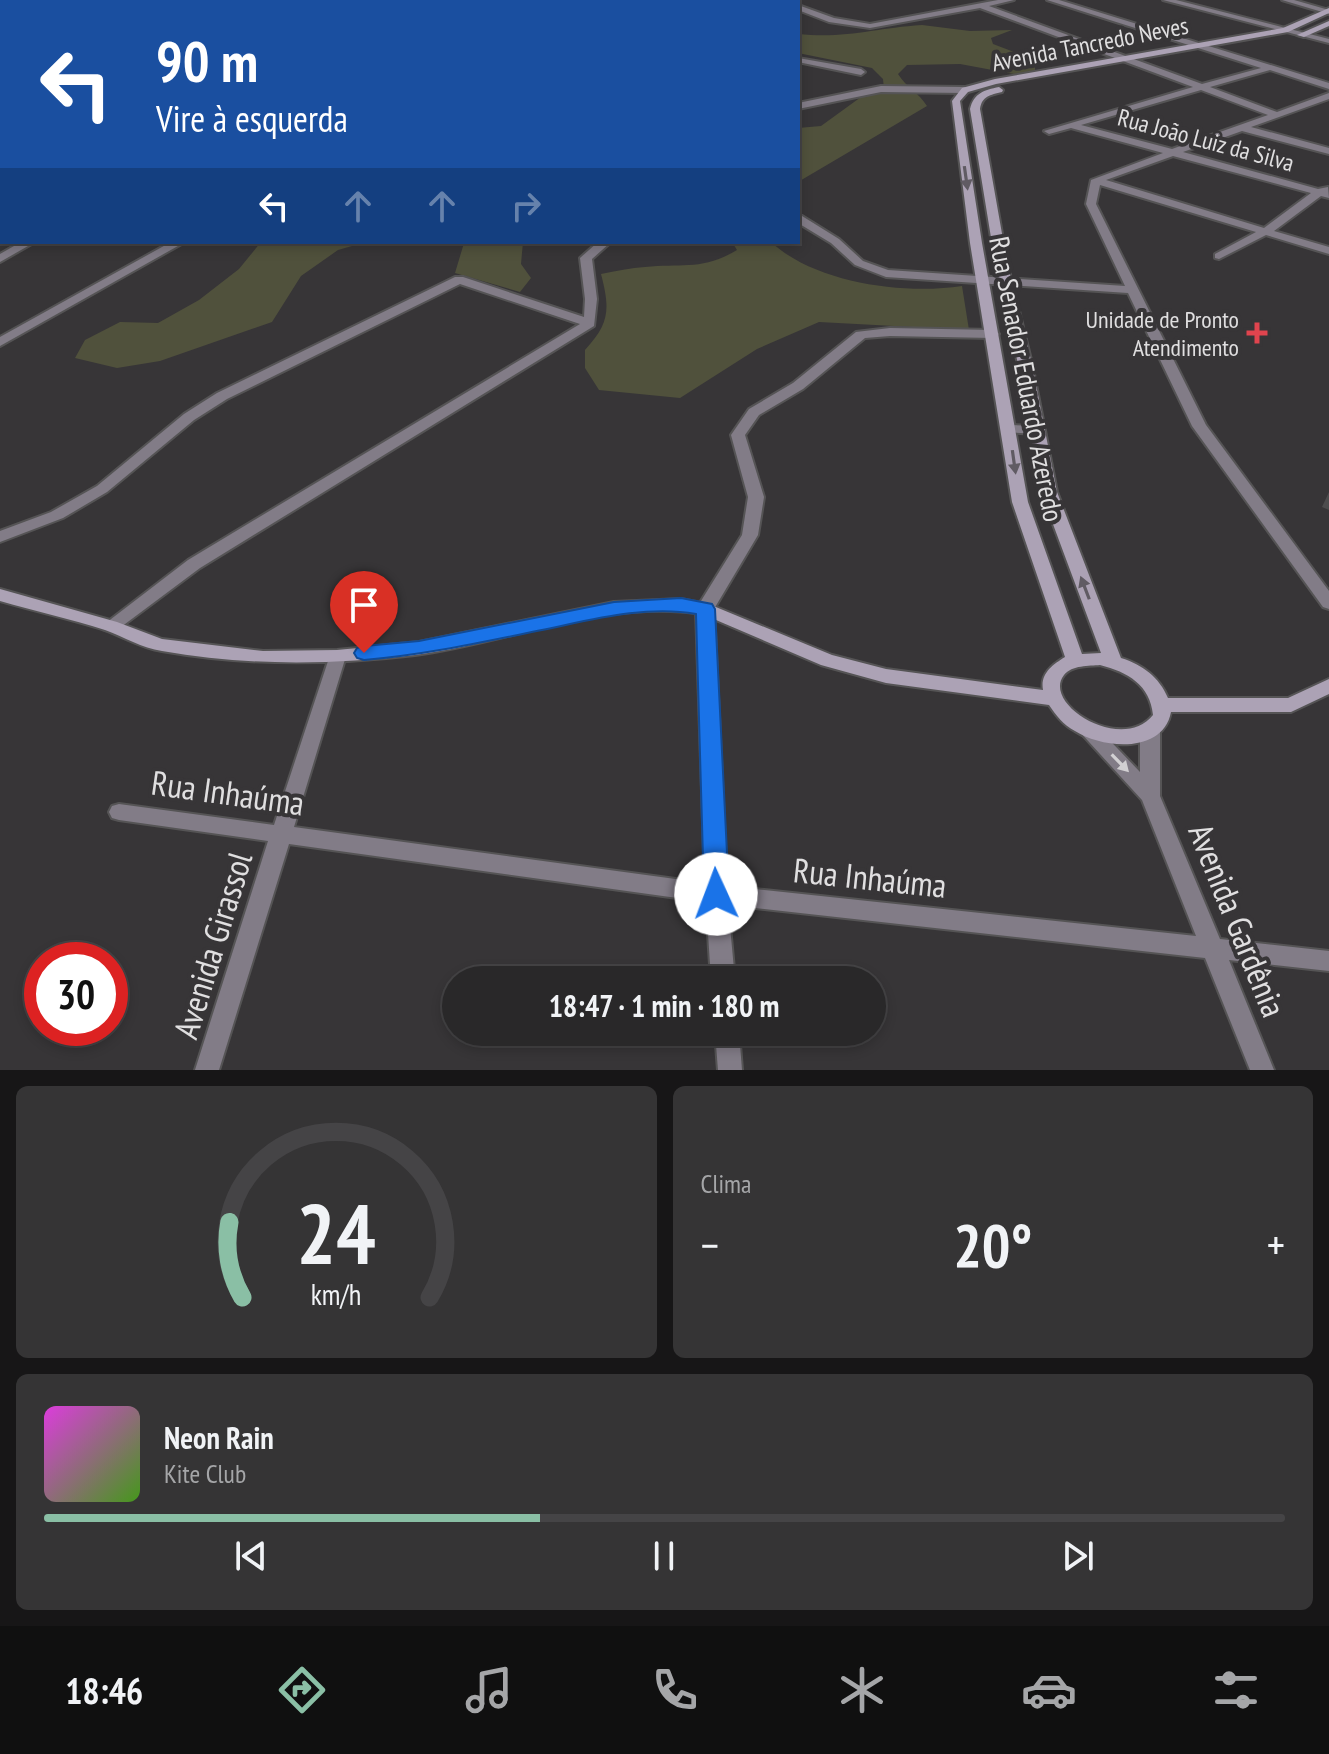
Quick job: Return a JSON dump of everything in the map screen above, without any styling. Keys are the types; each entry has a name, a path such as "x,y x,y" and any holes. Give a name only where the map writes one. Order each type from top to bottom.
{"street":[{"path":"800,8 849,24 886,24 1010,0"},
{"path":"1051,0 1329,86"},
{"path":"1167,0 1329,41"},
{"path":"1286,0 1328,11"},
{"path":"982,6 1274,114"},
{"name":"Avenida Tancredo Neves","path":"960,96 1120,58 1285,30 1328,11"},
{"name":"Avenida Tancredo Neves","path":"975,109 977,100 987,92 1211,49 1303,35 1329,23"},
{"path":"800,60 861,72 850,80"},
{"path":"1049,131 1271,68"},
{"path":"818,102 839,87"},
{"path":"800,106 881,89 917,89 960,96"},
{"path":"917,89 960,96"},
{"name":"Rua Senador Eduardo Azeredo","path":"960,96 983,282 1020,502 1075,660"},
{"path":"1096,180 1329,96"},
{"name":"Rua Senador Eduardo Azeredo","path":"975,109 1006,284 1049,492 1113,661"},
{"name":"Rua João Luiz da Silva","path":"1072,125 1326,191"},
{"path":"1239,127 1329,151"},
{"path":"1096,180 1329,251"},
{"path":"1096,180 1091,204 1199,426 1329,603"},
{"path":"1219,256 1265,232 1326,191"},
{"path":"800,219 835,241 859,263 886,273 1006,284 1132,290"},
{"path":"0,259 26,244"},
{"path":"0,342 175,244"},
{"path":"590,323 591,299 586,258 603,244"},
{"path":"0,537 57,515 102,489 189,417 222,396 459,280 590,323"},
{"path":"111,626 194,564 590,323"},
{"path":"722,966 716,894 705,609 750,535 756,497 738,435 754,412 798,386 861,335 890,332 993,334"},
{"path":"1009,429 1037,430"},
{"path":"0,595 111,626 160,645 263,657 337,656 419,648 614,608 681,605 705,609 827,660 886,676 1051,698"},
{"name":"Avenida Girassol","path":"207,1070 337,656"},
{"path":"1075,660 1113,661 1146,679 1158,692 1162,705 1158,723 1150,730 1122,738 1089,731 1072,722 1051,698 1049,685 1053,674 1062,665 1075,660"},
{"path":"1162,705 1291,705 1329,686"},
{"path":"1150,730 1150,796"},
{"path":"1089,731 1150,796"},
{"name":"Avenida Gardênia","path":"1150,796 1262,1070"},
{"name":"Rua Inhaúma","path":"119,812 716,894 1329,961"},
{"path":"728,1046 730,1070"}],"green space":[{"path":"922,25 970,31 1012,30 991,38 993,44 1035,64 1035,72 1019,75 960,64 907,65 898,74 927,106 800,181 800,128 821,126 861,97 884,89 883,79 872,68 800,53 800,34 846,34"},
{"path":"259,244 359,244 338,250 301,276 272,322 160,361 117,368 75,358 85,340 120,322 158,323 199,300 239,269"},
{"path":"464,244 523,244 521,264 531,278 520,292 455,273"},
{"path":"733,244 774,244 811,267 861,283 914,289 962,286 969,330 819,322 757,349 680,398 599,390 585,368 585,350 599,332 606,315 601,274 640,267 702,264 737,250"}],"place":[{"name":"Unidade de Pronto Atendimento","path":"1257,333"}],"route":[{"path":"364,653 419,648 614,608 681,605 705,609 716,894"}]}
